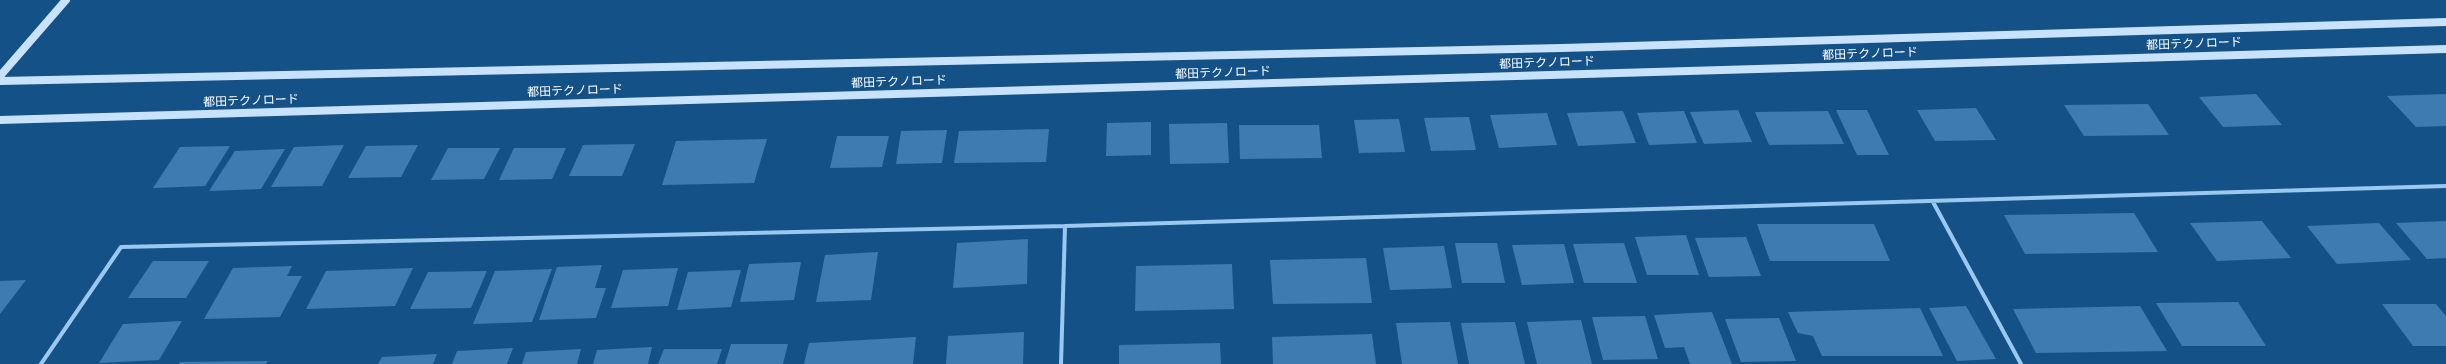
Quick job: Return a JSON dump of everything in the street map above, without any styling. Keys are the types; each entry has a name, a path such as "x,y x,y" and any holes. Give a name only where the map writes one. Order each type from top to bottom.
{"street":[{"path":"0,76 66,0"},
{"name":"都田テクノロード","path":"0,81 1554,48 2446,22"},
{"name":"都田テクノロード","path":"0,120 2446,49"},
{"path":"41,364 121,247 1065,226 2446,186"},
{"path":"1933,202 2021,364"},
{"path":"1061,364 1065,226"}],"building":[{"path":"2256,94 2282,125 2223,127 2199,97"},
{"path":"2446,94 2446,126 2416,127 2387,96"},
{"path":"2148,104 2169,135 2084,136 2064,105"},
{"path":"1976,108 1996,140 1935,141 1917,110"},
{"path":"1738,110 1752,142 1704,144 1690,112"},
{"path":"1836,110 1867,110 1889,155 1857,155"},
{"path":"1623,111 1636,143 1578,146 1567,113"},
{"path":"1684,111 1697,143 1649,145 1637,113"},
{"path":"1828,111 1844,144 1769,145 1755,112"},
{"path":"1547,113 1557,145 1499,148 1490,115"},
{"path":"1469,117 1476,150 1431,151 1424,118"},
{"path":"1399,119 1405,152 1359,153 1354,120"},
{"path":"1151,122 1151,155 1106,156 1107,123"},
{"path":"1227,123 1229,163 1170,164 1169,124"},
{"path":"1239,125 1319,125 1322,158 1240,159"},
{"path":"1049,129 1046,162 954,163 959,131"},
{"path":"947,130 942,163 896,164 901,131"},
{"path":"837,136 889,136 882,167 830,168"},
{"path":"767,139 754,183 662,185 676,141"},
{"path":"635,144 622,176 569,176 583,145"},
{"path":"344,145 322,186 271,187 294,147"},
{"path":"418,145 401,177 348,178 366,146"},
{"path":"230,146 205,186 153,188 180,147"},
{"path":"448,148 500,148 484,179 431,180"},
{"path":"514,148 566,148 552,179 499,180"},
{"path":"285,149 261,189 209,191 235,151"},
{"path":"2134,213 2158,252 2025,254 2004,215"},
{"path":"2262,221 2291,258 2217,261 2190,223"},
{"path":"2446,221 2446,258 2427,259 2396,223"},
{"path":"2379,223 2411,260 2337,264 2307,226"},
{"path":"1757,224 1874,224 1890,261 1770,261"},
{"path":"1686,235 1699,275 1647,275 1635,237"},
{"path":"1746,237 1761,276 1709,277 1695,238"},
{"path":"1028,239 1027,284 953,288 957,243"},
{"path":"1455,243 1497,243 1505,283 1462,283"},
{"path":"1624,243 1637,283 1584,283 1573,244"},
{"path":"1564,244 1574,283 1522,285 1512,245"},
{"path":"1444,246 1452,288 1390,290 1383,248"},
{"path":"878,252 871,300 816,302 825,255"},
{"path":"1366,258 1372,303 1273,304 1270,260"},
{"path":"153,261 209,261 186,298 128,298"},
{"path":"801,262 794,300 740,302 749,264"},
{"path":"1232,264 1234,309 1135,311 1136,266"},
{"path":"602,265 595,288 606,288 596,318 539,320 557,267"},
{"path":"292,266 287,276 302,276 280,317 204,319 233,268"},
{"path":"413,268 395,306 306,309 326,271"},
{"path":"678,268 668,306 611,308 623,270"},
{"path":"552,269 532,322 473,324 495,271"},
{"path":"741,270 731,307 677,310 688,272"},
{"path":"487,271 471,308 410,309 428,272"},
{"path":"26,280 0,314 0,281"},
{"path":"2238,302 2266,346 2182,346 2156,303"},
{"path":"2382,304 2436,304 2446,316 2446,346 2413,346"},
{"path":"1966,306 1996,359 1957,361 1929,308"},
{"path":"2140,306 2167,351 2036,353 2013,309"},
{"path":"1920,308 1943,356 1822,356 1813,336 1798,333 1788,312"},
{"path":"1712,312 1732,364 1690,364 1684,347 1665,348 1654,315"},
{"path":"1645,316 1658,359 1603,360 1592,317"},
{"path":"1779,318 1796,361 1741,362 1725,319"},
{"path":"1581,320 1592,364 1537,364 1527,322"},
{"path":"182,321 159,360 99,363 123,324"},
{"path":"1450,322 1458,364 1402,364 1396,323"},
{"path":"1515,322 1525,364 1469,364 1461,323"},
{"path":"1024,332 1023,364 946,364 948,336"},
{"path":"1372,334 1376,364 1273,364 1272,337"},
{"path":"916,337 913,364 804,364 809,343"},
{"path":"1220,343 1221,364 1119,364 1119,345"},
{"path":"731,344 788,344 783,364 725,364"},
{"path":"652,347 648,364 593,364 597,350"},
{"path":"513,348 507,364 452,364 457,351"},
{"path":"581,349 577,364 522,364 526,352"},
{"path":"664,349 722,349 717,364 658,364"},
{"path":"437,354 433,364 378,364 382,357"},
{"path":"268,361 266,364 179,364 180,362"}]}
